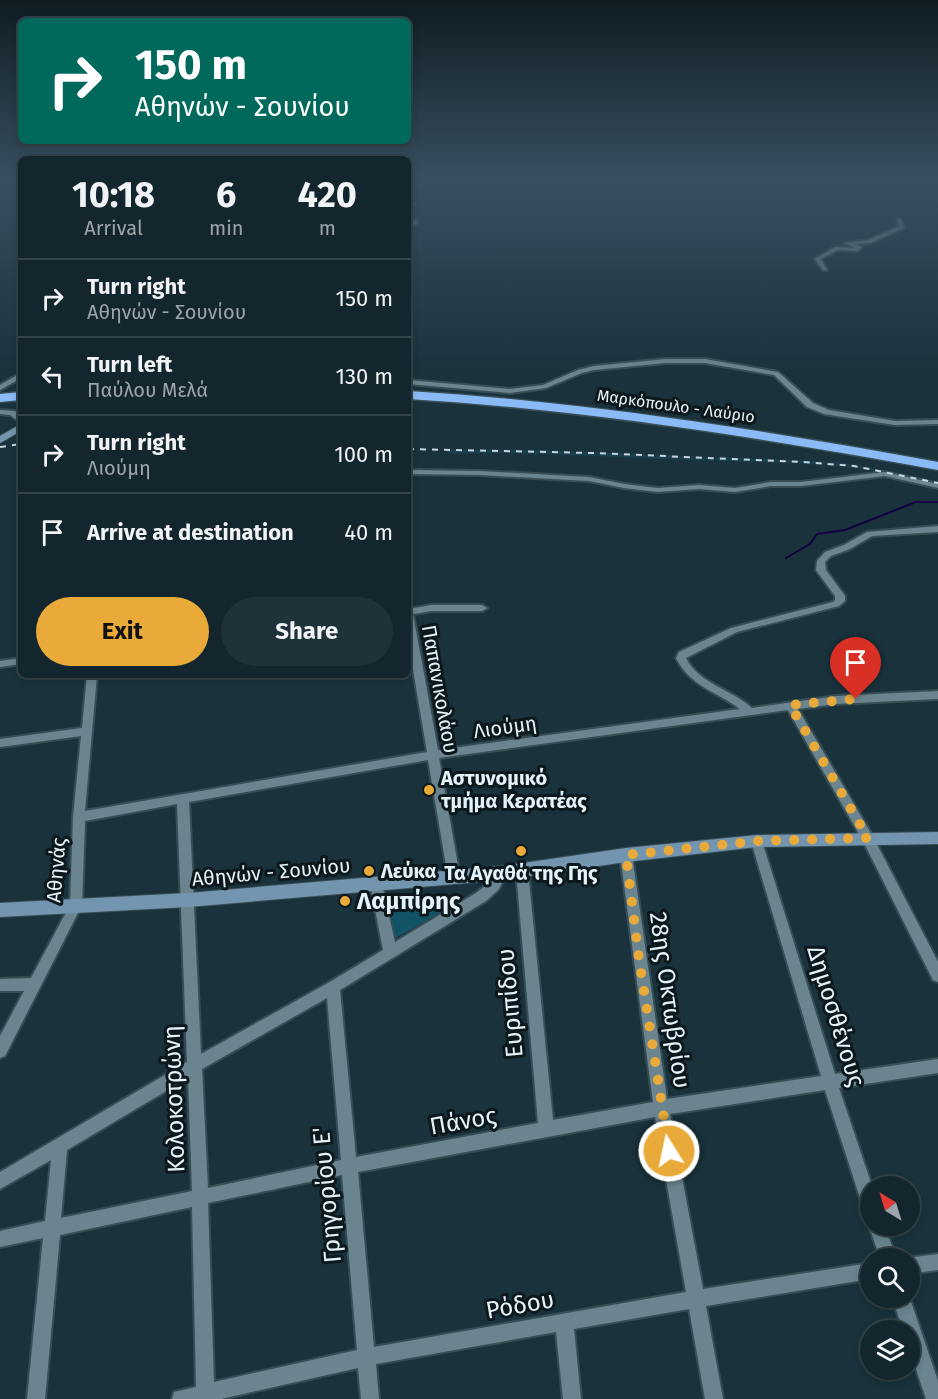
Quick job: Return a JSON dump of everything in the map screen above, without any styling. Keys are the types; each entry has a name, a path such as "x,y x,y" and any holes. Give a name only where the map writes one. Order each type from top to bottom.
{"highway":[{"name":"Μαρκόπουλο - Λαύριο","path":"411,389 640,410 761,428 938,459"},
{"name":"Μαρκόπουλο - Λαύριο","path":"411,395 494,401 637,416 833,446 938,466"}],"main road":[{"path":"0,440 18,432"},
{"name":"Αθηνών - Σουνίου","path":"0,910 188,900 502,873 626,855 758,841 938,838"}],"street":[{"path":"825,269 818,259 837,248 858,249 848,243"},
{"path":"411,382 510,392 544,387 580,371 594,368 666,361 705,361 776,373 810,405 826,412 895,423 938,422"},
{"path":"0,388 18,377"},
{"path":"9,403 12,413 18,418"},
{"path":"411,472 589,479 658,490 699,488 735,490 771,484 801,484 885,474 938,486"},
{"path":"750,712 731,696 692,674 683,663 681,658 683,654 734,630 836,604 840,601 840,596 821,570 821,561 828,554 847,547 865,535 938,529"},
{"path":"411,612 432,608 482,608"},
{"name":"Παπανικολάου","path":"411,629 454,877"},
{"path":"0,664 18,661"},
{"name":"Αθηνάς","path":"0,1051 76,905 79,817 92,678"},
{"name":"Λιούμη","path":"79,817 433,755 790,705 836,700 938,695"},
{"path":"790,705 868,838 938,976"},
{"path":"0,743 88,731"},
{"name":"Κολοκοτρώνη","path":"183,798 200,1197 205,1397"},
{"name":"Δημοσθένους","path":"758,841 830,1082 861,1176"},
{"name":"28ης Οκτωβρίου","path":"626,855 661,1108 714,1399"},
{"name":"Ευριπίδου","path":"522,871 546,1130"},
{"path":"0,1181 195,1065 333,987 481,897 494,886 502,873"},
{"path":"376,884 390,952"},
{"path":"0,986 35,984"},
{"name":"Γρηγορίου Ε'","path":"333,987 370,1399"},
{"name":"Πάνος","path":"0,1239 349,1166 661,1108 938,1066"},
{"path":"36,1399 60,1144"},
{"path":"920,1264 938,1262"},
{"name":"Ρόδου","path":"182,1399 205,1397 366,1357 694,1299 860,1273"},
{"path":"904,1308 934,1399"},
{"path":"564,1322 572,1399"}],"shaded area":[{"path":"447,449 543,450 713,457 713,461 516,453 447,454"},
{"path":"718,457 838,462 938,481 938,484 856,468 716,461"},
{"path":"443,898 447,909 390,941 383,906"}],"waterway":[{"path":"786,558 810,544 817,534 845,530 916,502 938,502"}],"railway":[{"path":"0,447 18,444"},
{"path":"411,449 593,453 803,462 854,466 938,483"}],"place":[{"name":"Αστυνομικό τμήμα Κερατέας","path":"429,790"},
{"name":"Τα Αγαθά της Γης","path":"521,851"},
{"name":"Λεύκα","path":"369,871"},
{"name":"Λαμπίρης","path":"345,901"}],"route":[{"path":"669,1151 639,959 626,855 758,841 868,838 790,705 856,699"}]}
